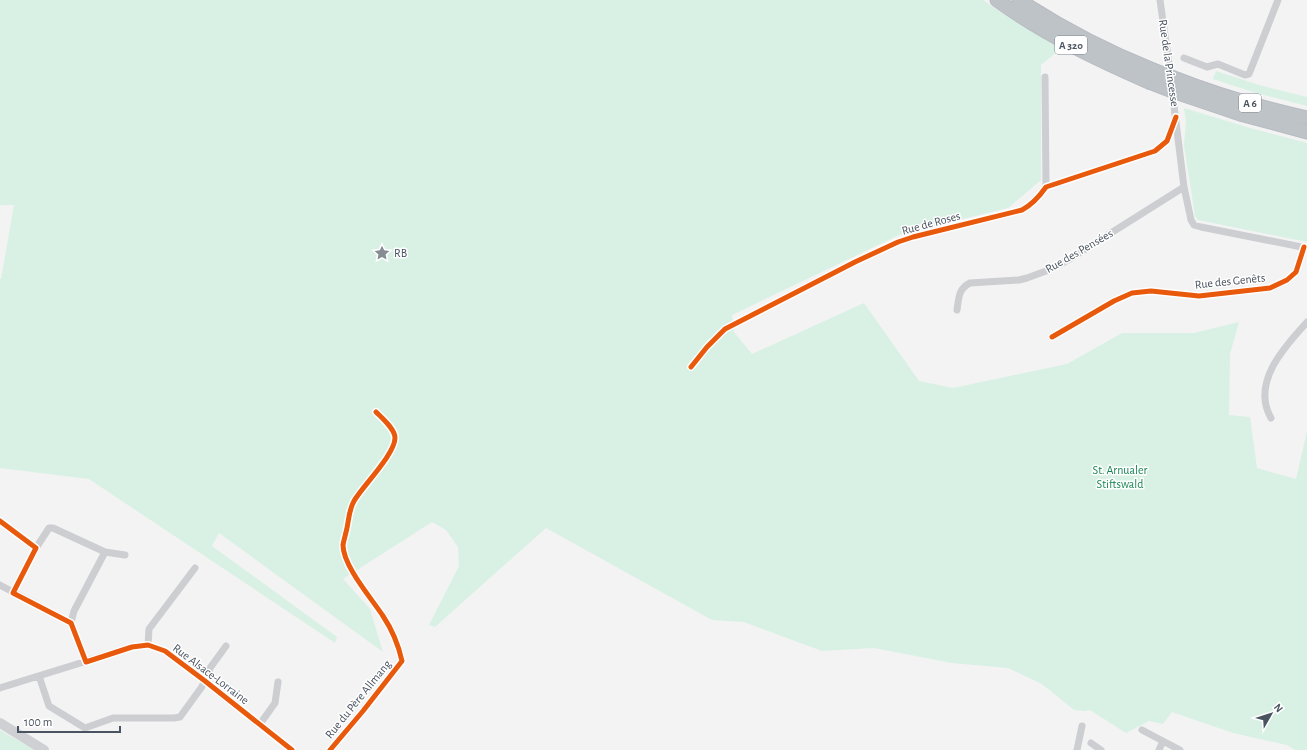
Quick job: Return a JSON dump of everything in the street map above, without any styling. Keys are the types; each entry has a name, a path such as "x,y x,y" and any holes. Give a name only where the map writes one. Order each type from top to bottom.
{"highway":[{"name":"A 320","path":"997,0 1064,42 1118,68 1151,76 1174,78"},
{"name":"A 320","path":"1019,0 1070,31 1131,61 1175,92"},
{"name":"A 6","path":"1174,78 1193,86 1243,102 1307,118"},
{"name":"A 6","path":"1175,92 1240,114 1307,132"}],"main road":[{"path":"0,723 44,750"}],"street":[{"name":"Rue de la Princesse","path":"1160,0 1184,186 1191,220 1194,224 1201,227 1306,248"},
{"path":"1184,58 1203,66 1218,64 1245,74 1249,74 1278,0"},
{"path":"1045,76 1046,187 1155,151 1167,141 1176,117"},
{"name":"Rue des Pensées","path":"957,310 960,292 964,286 970,283 1027,278 1046,271 1068,260 1184,186"},
{"name":"Rue de Roses","path":"691,367 707,347 725,329 855,262 898,242 913,237 1022,210 1040,197 1046,187"},
{"name":"Rue des Genêts","path":"1052,337 1114,301 1132,293 1151,291 1199,296 1270,288 1287,280 1296,272 1306,248"},
{"path":"1271,418 1264,401 1269,375 1283,349 1307,322"},
{"name":"Rue du Père Allmang","path":"330,750 363,712 402,661 398,641 384,617 355,577 344,554 348,516 353,503 374,476 394,444 395,437 393,430 376,412"},
{"path":"0,521 36,548"},
{"path":"13,593 36,548 49,528 53,528 105,552 125,555"},
{"path":"86,662 71,623 74,611 105,552"},
{"path":"0,687 132,647 148,645 149,629 194,568"},
{"path":"0,585 71,623"},
{"name":"Rue Alsace-Lorraine","path":"148,645 165,652 206,681 292,750"},
{"path":"39,676 49,706 84,728 113,718 174,718 180,716 206,681 210,668 226,646"},
{"path":"260,724 275,703 278,682"},
{"path":"1077,750 1082,726"},
{"path":"1142,730 1180,750"},
{"path":"1159,750 1163,741"},
{"path":"1091,743 1101,750"}],"green space":[{"name":"St. Arnualer Stiftswald","path":"0,0 983,0 1008,17 1064,46 1041,65 1041,180 1008,208 901,234 732,315 734,332 752,354 864,303 919,381 953,388 1067,364 1122,333 1194,333 1239,322 1230,354 1229,415 1250,417 1257,468 1296,479 1307,431 1307,750 1295,750 1287,745 1233,733 1172,712 1163,724 1149,721 1126,733 1090,710 1074,710 1042,684 1008,668 952,663 874,648 822,651 744,622 712,620 546,528 435,627 429,625 459,566 458,547 446,530 432,522 343,579 370,609 383,652 219,533 212,546 337,637 335,643 89,479 0,468 0,279 14,205 0,205"},
{"path":"1216,71 1259,85 1307,97 1307,106 1256,93 1213,79"},
{"path":"1184,108 1307,143 1307,242 1198,220 1195,216 1184,145 1186,121"},
{"path":"0,730 3,732 35,750 0,750"}],"cycle path":[{"path":"691,367 707,347 725,329 855,262 898,242 913,237 1022,210 1036,200 1046,187 1155,151 1167,141 1176,117"},
{"path":"1052,337 1114,301 1132,293 1151,291 1199,296 1270,288 1287,280 1296,272 1304,247"},
{"path":"330,750 402,661 392,632 353,572 344,553 343,545 352,504 390,453 394,445 395,438 393,431 376,412"},
{"path":"0,521 36,548 13,593 71,623 86,662 132,647 148,645 165,651 292,750"}],"place":[{"name":"RB","path":"382,253"}]}
